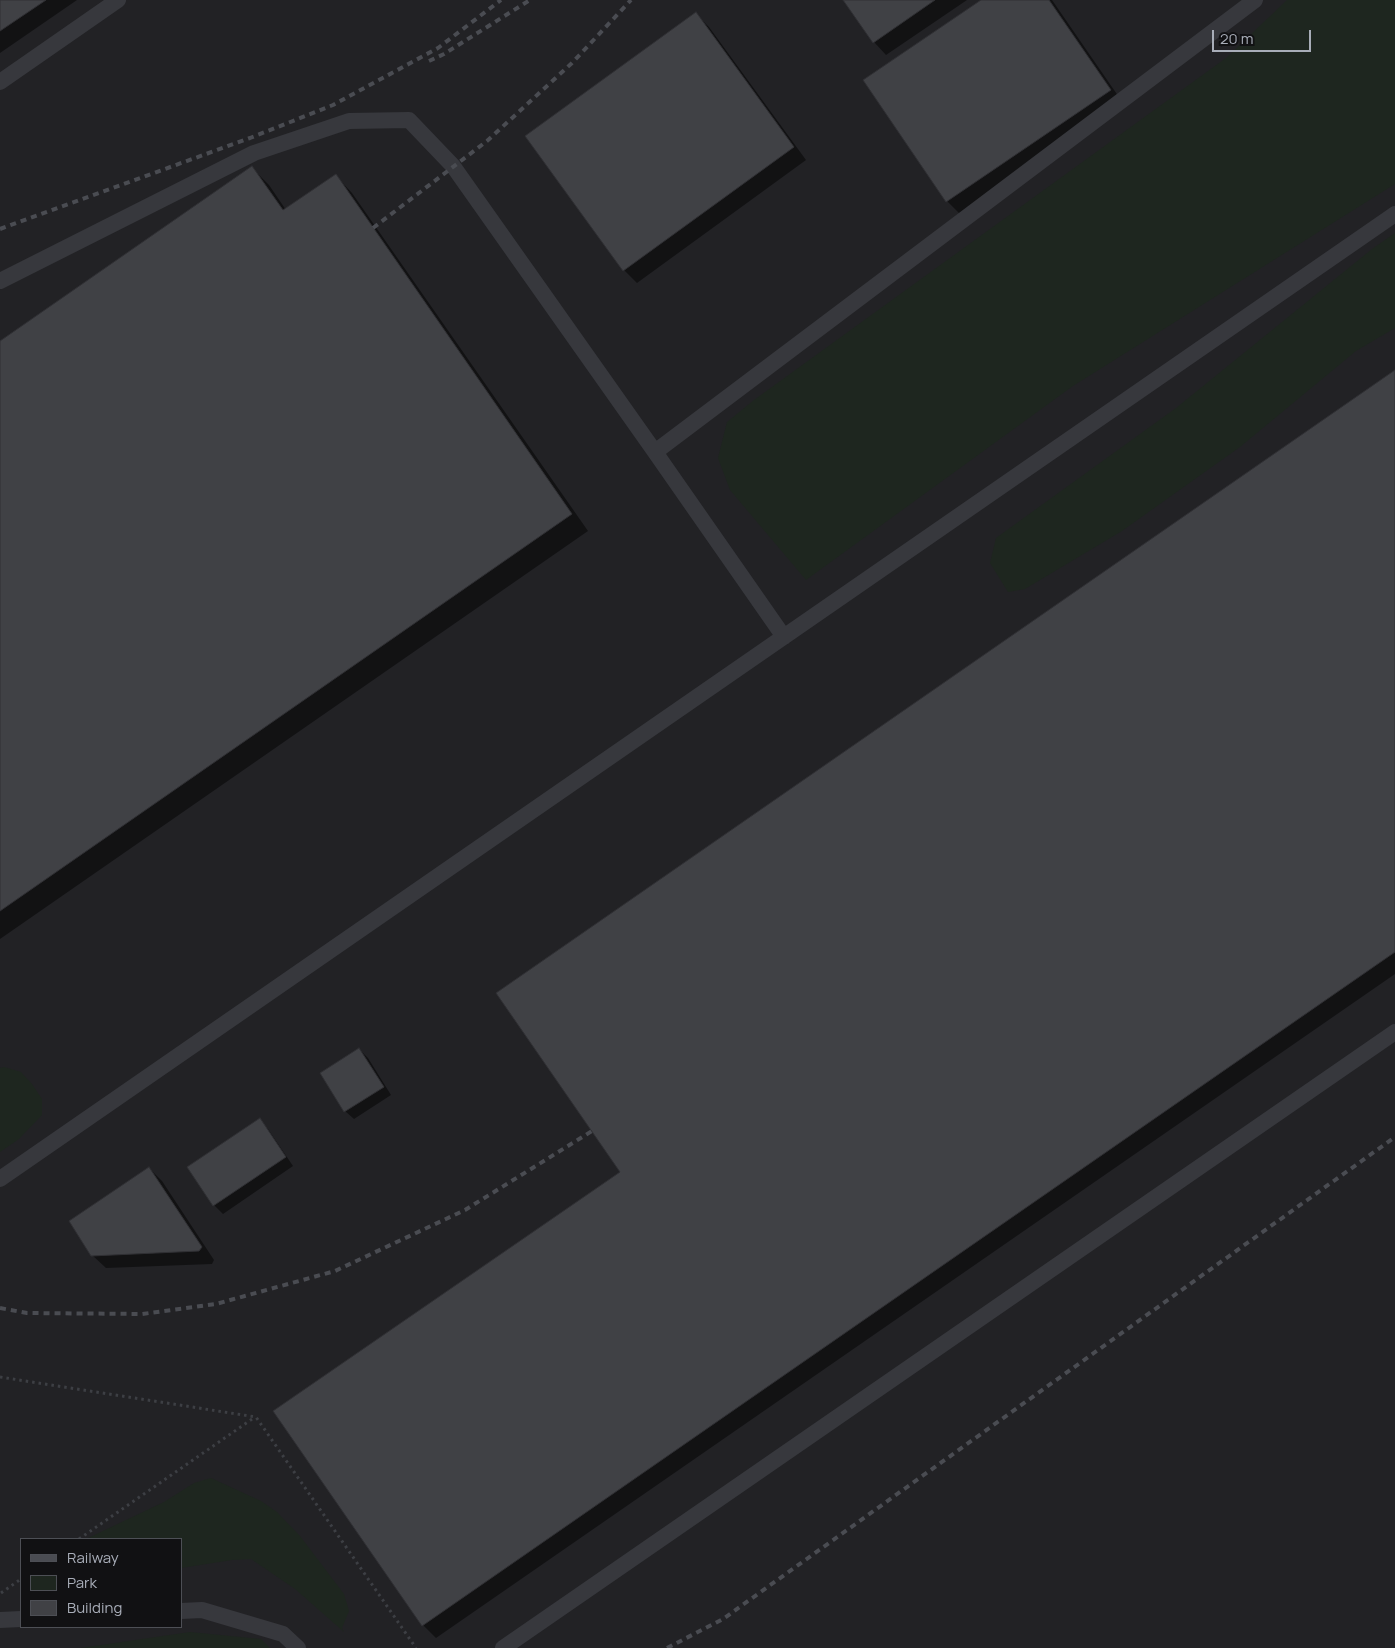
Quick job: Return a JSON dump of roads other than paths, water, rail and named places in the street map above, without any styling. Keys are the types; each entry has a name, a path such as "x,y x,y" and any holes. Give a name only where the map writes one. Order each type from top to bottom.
{"lane":[{"path":"0,82 118,0"},
{"path":"655,452 1255,0"},
{"path":"0,281 254,153 349,121 409,120 453,166 784,637"},
{"path":"0,1179 1395,214"},
{"path":"503,1648 1395,1032"},
{"path":"182,1611 202,1610 284,1634 298,1648"},
{"path":"0,1620 20,1619"}],"railway":[{"path":"0,229 250,138 333,105 438,48 501,0"},
{"path":"429,61 444,54 530,0"},
{"path":"373,228 487,141 572,63 631,0"},
{"path":"0,1308 27,1313 142,1314 216,1304 335,1271 465,1210 592,1131"},
{"path":"667,1648 723,1619 1395,1137"}]}
